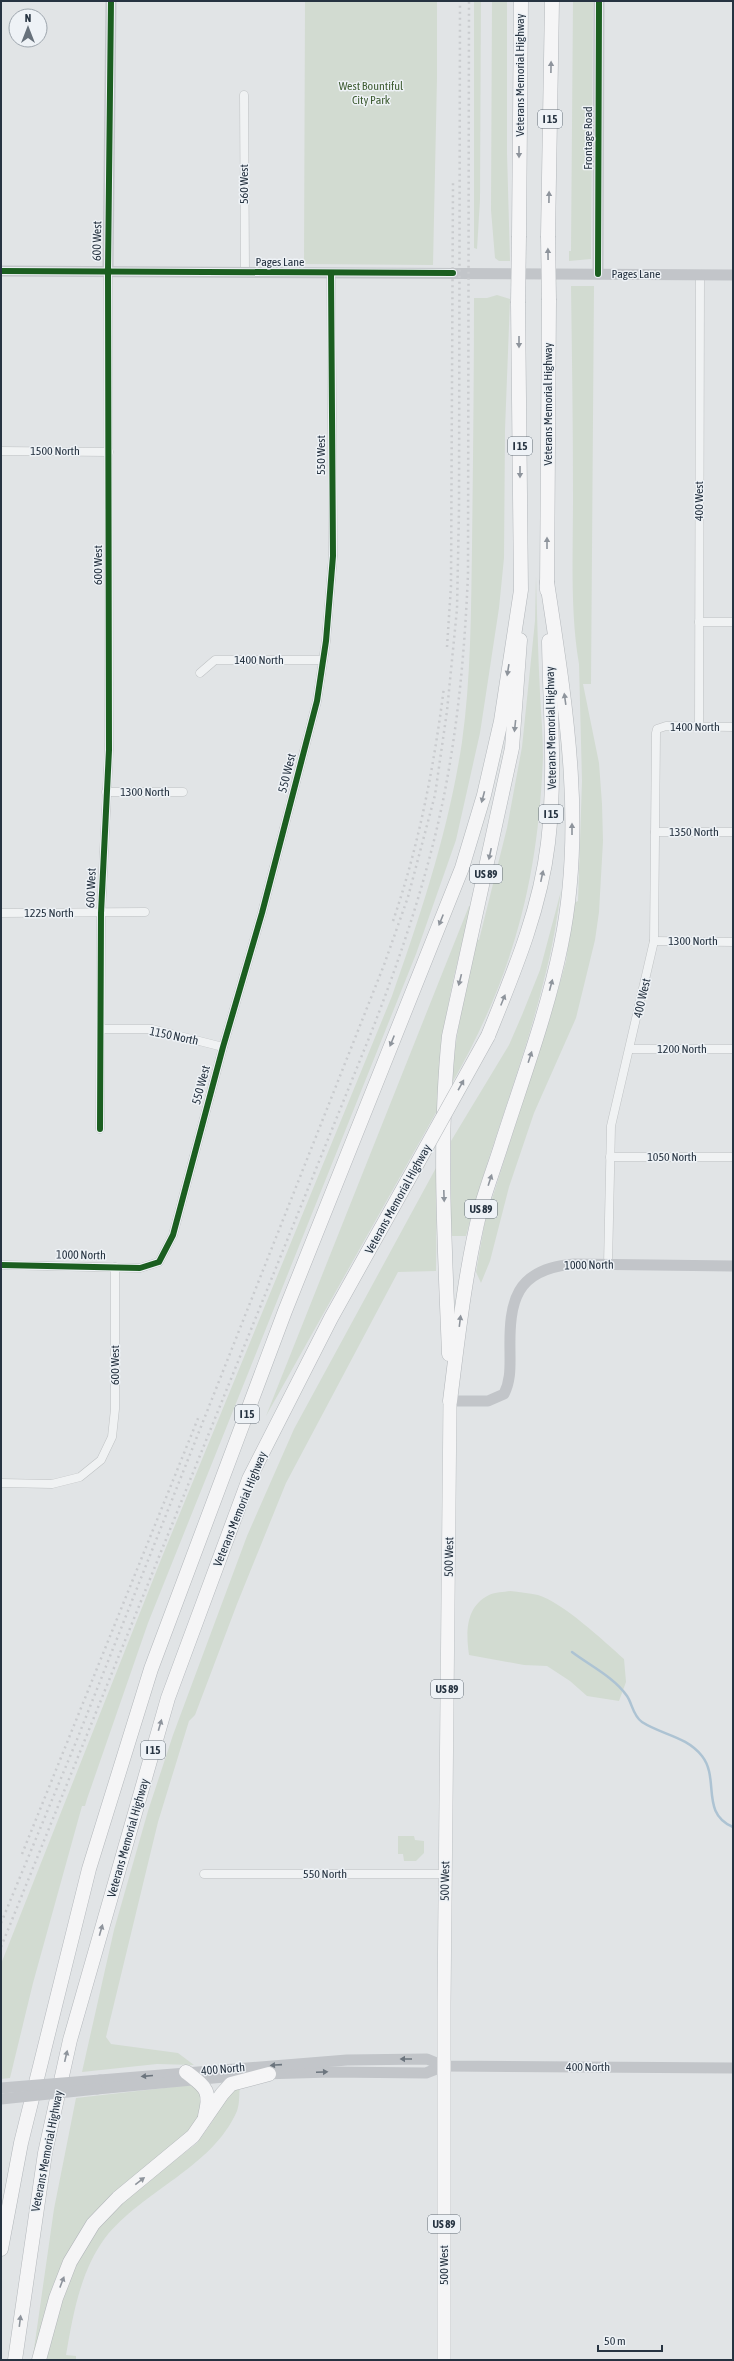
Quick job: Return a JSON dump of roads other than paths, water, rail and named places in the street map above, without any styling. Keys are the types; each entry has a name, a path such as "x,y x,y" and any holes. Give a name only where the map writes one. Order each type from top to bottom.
{"highway":[{"name":"Veterans Memorial Highway","path":"1,2249 21,2143 85,1884 151,1669 285,1311 462,868 484,795 501,721 521,590 518,302 520,1"},
{"name":"Veterans Memorial Highway","path":"15,2360 45,2153 70,2040 168,1698 249,1479 331,1318 488,1036 517,966 534,912 548,845 553,794 547,582 548,236 552,1"},
{"name":"US 89","path":"450,1401 462,1300 481,1210 541,1023 561,945 568,898 572,858 572,802 567,712 547,582"},
{"name":"US 89","path":"450,1401 443,1191 444,1083 449,1036 456,995 483,888 512,748 520,659 521,590"},
{"path":"39,2360 56,2298 70,2262 93,2224 118,2198 181,2148 203,2124 222,2094 231,2084 269,2074"},
{"path":"191,2076 208,2093 208,2104 203,2124"}],"main road":[{"name":"500 West","path":"444,2360 445,1874 450,1401"}],"street":[{"name":"600 West","path":"100,1129 101,913 109,750 108,272 111,1"},
{"name":"Frontage Road","path":"598,274 599,1"},
{"name":"560 West","path":"244,95 245,272"},
{"name":"Pages Lane","path":"1,271 733,275"},
{"name":"550 West","path":"159,1262 173,1235 223,1046 291,802 316,701 322,660 332,556 331,273"},
{"name":"400 West","path":"699,727 700,275"},
{"name":"1500 North","path":"1,451 109,452"},
{"path":"699,622 733,622"},
{"name":"1400 North","path":"200,673 215,660 322,660"},
{"name":"1400 North","path":"657,729 666,726 733,727"},
{"name":"400 West","path":"608,1265 612,1126 654,941 655,737 657,729"},
{"name":"1300 North","path":"106,792 183,792"},
{"name":"1350 North","path":"654,832 733,832"},
{"name":"1225 North","path":"1,912 145,912"},
{"name":"1300 North","path":"654,941 733,942"},
{"name":"1150 North","path":"101,1029 152,1029 223,1046"},
{"name":"1200 North","path":"630,1049 733,1049"},
{"name":"1050 North","path":"610,1157 733,1157"},
{"name":"1000 North","path":"1,1265 140,1268 159,1262"},
{"name":"1000 North","path":"450,1401 488,1401 504,1394 509,1379 510,1321 512,1308 522,1287 531,1277 558,1266 733,1266"},
{"name":"600 West","path":"1,1484 52,1484 80,1477 101,1460 112,1437 115,1409 115,1267"},
{"name":"550 North","path":"204,1874 445,1874"},
{"name":"400 North","path":"1,2088 98,2084 347,2060 427,2059 444,2066"},
{"name":"400 North","path":"191,2076 331,2072 426,2073 444,2066 733,2068"},
{"name":"400 North","path":"1,2098 98,2084"}],"waterway":[{"path":"572,1652 608,1677 622,1689 629,1699 635,1713 642,1722 681,1740 696,1749 707,1765 710,1775 713,1804 717,1813 723,1821 733,1827"}],"railway":[{"path":"1,1923 76,1742 384,965 408,897 435,795 447,711 457,609 459,510 460,1"},
{"path":"1,1947 371,1033 411,921 431,852 446,783 457,714 464,644 468,574 469,1"},
{"path":"447,647 451,586 453,182"},
{"path":"393,921 411,864 418,835 430,776 444,687"},
{"path":"22,1854 199,1416"}],"park label":[{"name":"West Bountiful City Park","path":"371,93"}]}
